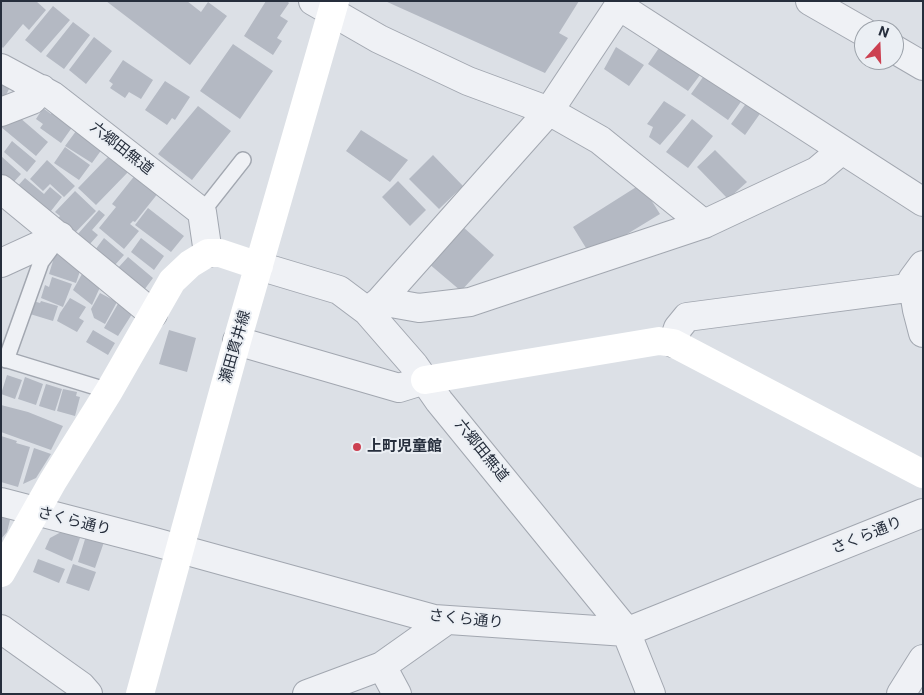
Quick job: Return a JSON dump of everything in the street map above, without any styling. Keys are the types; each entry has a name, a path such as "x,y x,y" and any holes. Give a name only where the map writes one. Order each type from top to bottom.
{"street":[{"path":"810,1 854,26"},
{"path":"328,4 379,39 468,81 549,111 600,140 704,224"},
{"name":"瀬田貫井線","path":"140,694 259,266 328,4"},
{"path":"374,306 549,111 620,4 923,202"},
{"path":"904,55 923,66"},
{"name":"六郷田無道","path":"1,68 53,96 202,212"},
{"path":"1,112 32,100 42,89"},
{"path":"374,306 419,308 470,302 704,224 817,170 842,150"},
{"path":"1,189 153,314"},
{"path":"202,212 208,253"},
{"path":"1,264 60,236"},
{"path":"1,573 53,481 109,391 172,281 190,264 208,253 220,253 259,266"},
{"name":"六郷田無道","path":"259,266 339,290 374,306 439,401 626,632 651,694"},
{"path":"673,343 678,328 687,317 920,279 917,310 923,333"},
{"path":"237,341 399,388 425,380 659,341 673,343 923,474"},
{"name":"さくら通り","path":"1,502 434,619 626,632 923,514"},
{"path":"307,694 382,666 447,620"},
{"path":"1,629 81,686 88,694"},
{"path":"900,694 923,659"},
{"path":"382,666 397,694"}],"lane":[{"path":"202,212 243,160"},
{"path":"60,236 41,262 4,359 109,391"}],"building":[{"path":"1,1 36,1 46,10 29,30 23,24 3,48 1,46"},
{"path":"106,1 187,1 201,12 208,2 227,16 190,65"},
{"path":"266,1 287,1 289,3 280,16 288,21 277,38 282,41 273,55 244,36"},
{"path":"385,1 579,1 559,33 568,38 545,73"},
{"path":"53,6 70,20 41,53 25,40"},
{"path":"73,22 90,35 64,69 46,56"},
{"path":"94,37 112,51 86,84 69,70"},
{"path":"663,42 703,71 688,91 648,64"},
{"path":"233,44 273,71 240,119 200,91"},
{"path":"616,47 644,65 629,86 604,69"},
{"path":"123,60 153,80 141,99 129,92 125,98 110,88 113,84 109,81"},
{"path":"708,70 745,96 728,120 691,94"},
{"path":"165,81 190,97 175,120 172,118 167,125 145,110"},
{"path":"1,84 9,89 3,101 1,101"},
{"path":"750,98 764,108 745,135 731,124"},
{"path":"664,101 686,115 660,145 649,137 653,127 647,124"},
{"path":"198,106 231,131 192,180 158,154"},
{"path":"43,108 51,114 53,111 73,126 61,143 40,128 43,124 36,119"},
{"path":"19,117 48,142 36,156 1,127"},
{"path":"692,119 713,136 688,168 666,152"},
{"path":"79,127 105,145 92,163 65,146"},
{"path":"361,130 408,160 390,182 346,151"},
{"path":"12,141 36,161 27,172 4,152"},
{"path":"65,147 90,165 79,180 54,163"},
{"path":"715,150 747,182 728,199 697,167"},
{"path":"433,155 463,186 439,209 409,179"},
{"path":"1,156 21,174 11,185 1,176"},
{"path":"109,156 119,166 123,163 130,170 96,205 78,188"},
{"path":"47,160 75,186 64,197 50,184 43,191 30,179"},
{"path":"136,174 159,192 135,222 133,221 130,224 139,231 124,249 99,228 116,207 112,204"},
{"path":"25,178 44,194 50,187 62,197 47,216 15,189"},
{"path":"398,181 426,210 410,226 382,197"},
{"path":"641,184 660,214 591,256 573,227"},
{"path":"75,191 96,211 72,236 56,221 60,216 55,212"},
{"path":"148,208 184,236 171,252 135,225"},
{"path":"99,210 105,215 92,230 98,235 89,245 77,235"},
{"path":"462,226 494,255 461,291 428,263"},
{"path":"104,238 124,255 114,266 95,250"},
{"path":"141,238 164,256 154,270 131,252"},
{"path":"55,254 72,260 81,268 76,283 49,274"},
{"path":"128,257 153,278 144,290 117,269"},
{"path":"82,274 101,285 92,305 73,290"},
{"path":"52,277 72,284 63,307 41,298 45,285 49,287"},
{"path":"100,293 117,302 105,324 94,318 91,309"},
{"path":"70,298 86,307 79,318 84,321 77,332 57,321"},
{"path":"33,301 40,303 41,301 58,306 53,321 30,314"},
{"path":"119,302 134,311 118,336 104,328"},
{"path":"93,330 115,343 108,355 86,342"},
{"path":"169,330 196,338 187,372 159,364"},
{"path":"7,375 22,380 15,399 1,394"},
{"path":"25,377 43,384 36,405 18,399"},
{"path":"46,384 62,389 55,411 39,406"},
{"path":"63,389 77,392 76,396 80,397 75,416 57,411"},
{"path":"1,405 28,412 63,426 51,450 1,432"},
{"path":"1,436 30,447 18,487 1,482"},
{"path":"34,448 51,454 36,478 23,484"},
{"path":"1,512 8,515 10,520 7,532 1,539"},
{"path":"63,531 80,538 72,561 45,549 50,538"},
{"path":"86,536 104,542 95,568 78,562"},
{"path":"38,559 65,569 59,583 33,572"},
{"path":"73,564 96,572 89,591 66,583"}],"place":[{"name":"上町児童館","path":"357,447"}]}
